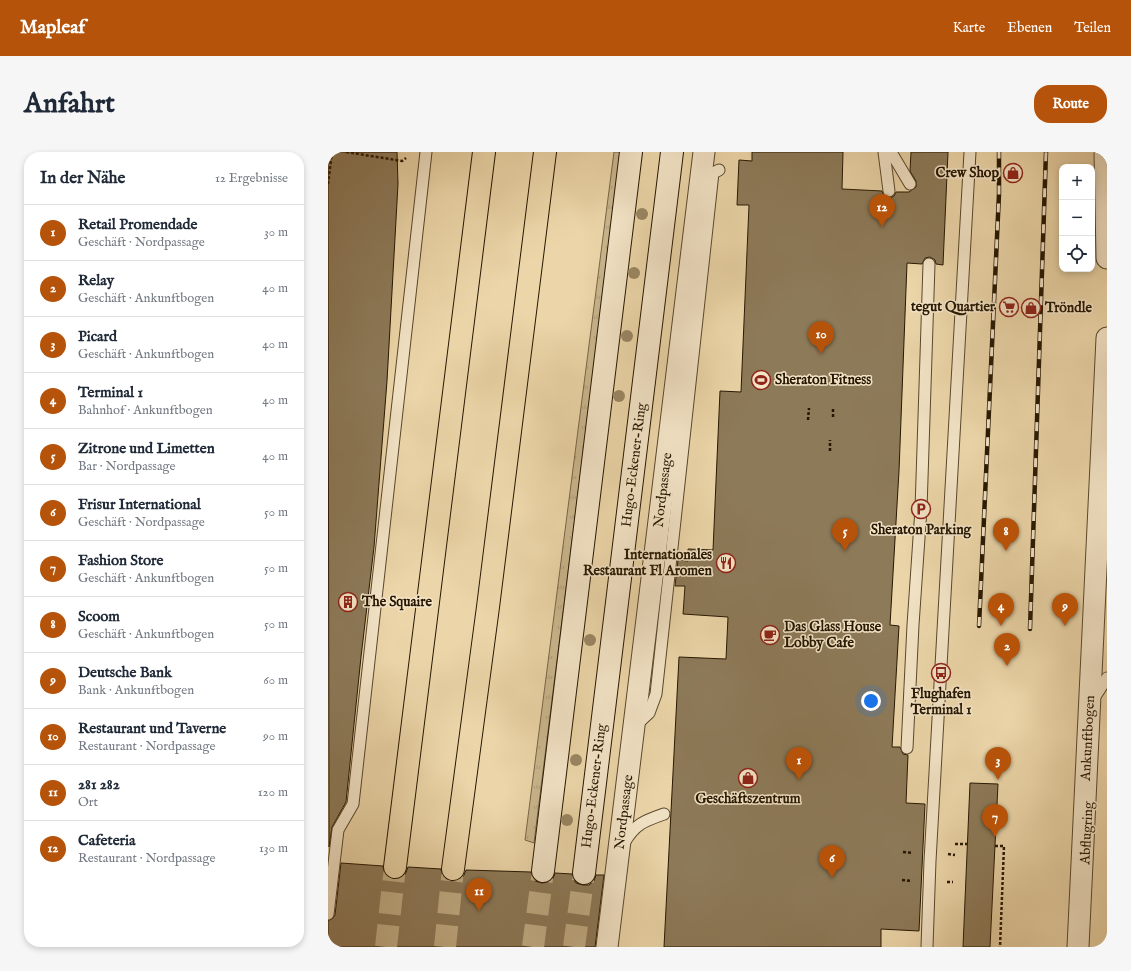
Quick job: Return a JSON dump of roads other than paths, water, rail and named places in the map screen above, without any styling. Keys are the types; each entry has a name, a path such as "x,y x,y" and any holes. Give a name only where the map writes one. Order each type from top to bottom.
{"highway":[{"path":"396,867 484,152"},
{"path":"453,869 488,607 545,152"}],"street":[{"path":"543,871 631,152"},
{"name":"Hugo-Eckener-Ring","path":"584,873 672,152"},
{"name":"Nordpassage","path":"607,947 704,152"},
{"path":"1105,152 1107,258"},
{"name":"Ankunftbogen","path":"1078,947 1107,338"},
{"name":"Abflugring","path":"1082,947 1107,454"}],"lane":[{"path":"328,914 338,830 353,804 426,152"},
{"path":"884,152 890,191"},
{"path":"891,152 910,184"},
{"path":"927,947 930,861 970,152"},
{"path":"635,726 649,713 656,694 713,173 719,170"},
{"path":"907,748 913,624 921,509 929,264"},
{"path":"1094,698 1107,678"},
{"path":"619,850 629,834 642,822 664,814"}],"tunnel":[{"path":"386,947 395,867"},
{"path":"445,947 453,869"},
{"path":"533,947 543,871"},
{"path":"574,947 584,873"}],"railway":[{"path":"979,626 999,194 999,152"},
{"path":"1030,629 1046,152"}],"place":[{"name":"Crew Shop","path":"1013,173"},
{"name":"Cafeteria","path":"882,227"},
{"name":"tegut Quartier","path":"1009,307"},
{"name":"Tröndle","path":"1031,308"},
{"name":"Restaurant und Taverne","path":"821,354"},
{"name":"Sheraton Fitness","path":"761,380"},
{"name":"Sheraton Parking","path":"921,509"},
{"name":"Zitrone und Limetten","path":"845,551"},
{"name":"Scoom","path":"1006,551"},
{"name":"Internationales Restaurant Fl Aromen","path":"726,563"},
{"name":"The Squaire","path":"348,602"},
{"name":"Terminal 1","path":"1001,626"},
{"name":"Deutsche Bank","path":"1065,626"},
{"name":"Das Glass House Lobby Cafe","path":"770,635"},
{"name":"Relay","path":"1007,666"},
{"name":"Flughafen Terminal 1","path":"941,673"},
{"name":"Geschäftszentrum","path":"748,778"},
{"name":"Retail Promendade","path":"799,780"},
{"name":"Picard","path":"998,780"},
{"name":"Fashion Store","path":"995,837"},
{"name":"Frisur International","path":"832,878"},
{"name":"281 282","path":"479,911"}]}
